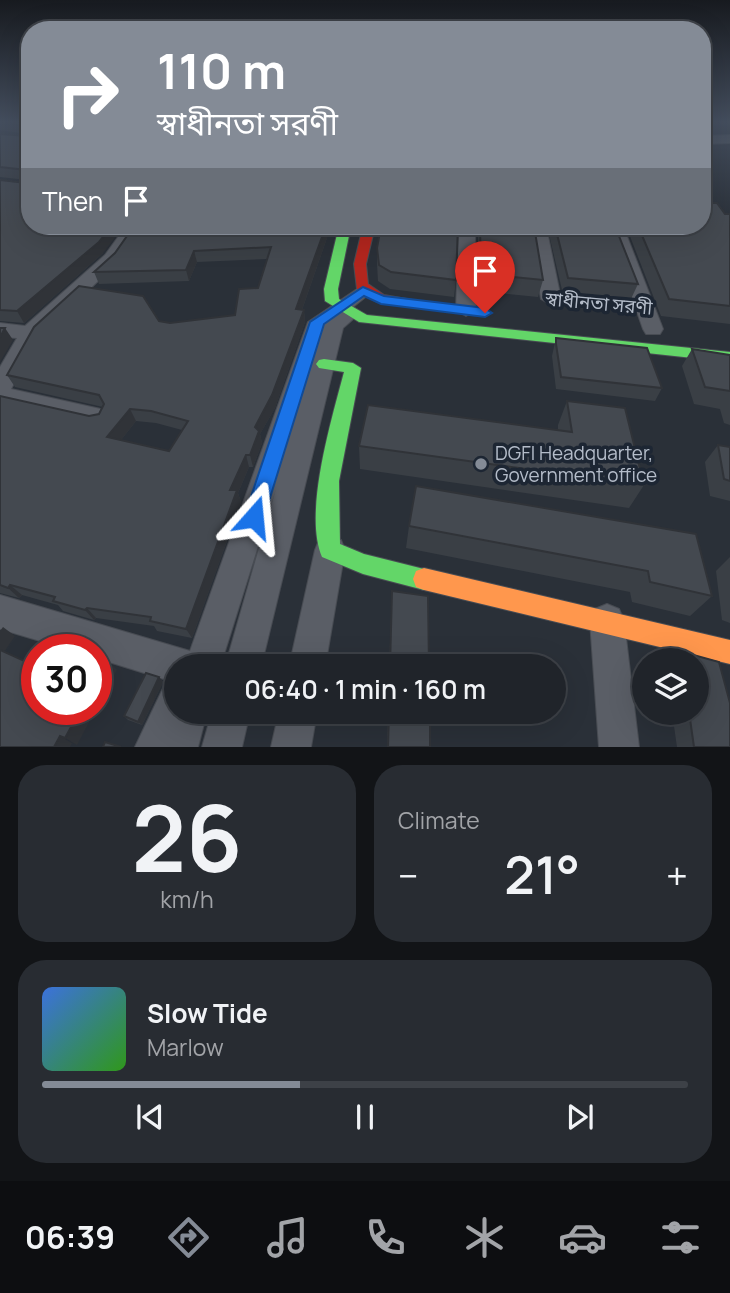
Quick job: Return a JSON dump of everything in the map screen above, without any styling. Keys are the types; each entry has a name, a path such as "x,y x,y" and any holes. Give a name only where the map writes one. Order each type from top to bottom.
{"main road":[{"path":"343,235 331,289 332,301 362,301 485,313"},
{"path":"362,301 358,267 367,235"},
{"name":"স্বাধীনতা সরণী","path":"362,301 364,319 730,357"},
{"path":"324,364 353,368 327,494 324,527 330,550 363,564 730,652"}],"street":[{"path":"0,388 30,333 111,259 128,235"},
{"path":"454,309 466,235"},
{"path":"540,235 551,299"},
{"path":"618,235 654,329"},
{"path":"246,654 333,326 362,301"},
{"path":"206,654 318,322 362,301"},
{"path":"0,330 30,333"},
{"path":"0,395 96,417"},
{"path":"310,654 330,550"},
{"path":"0,612 164,661"},
{"path":"607,621 619,747"},
{"path":"155,747 165,724"},
{"path":"178,747 185,724"},
{"path":"222,747 228,724"},
{"path":"291,747 296,724"}],"building":[{"path":"0,157 21,157 21,169 0,167"},
{"path":"0,180 21,182 21,235 105,235 17,311 0,310"},
{"path":"711,203 717,203 725,214 730,214 730,306 669,299 642,235 711,235"},
{"path":"128,235 323,235 296,309 304,310 272,395 255,427 259,431 250,455 246,455 230,490 237,490 186,629 150,621 151,617 87,608 85,610 53,601 55,597 10,585 8,588 0,585 0,396 89,416 99,414 104,404 99,395 7,375 34,327 79,286 143,296 159,321 170,323 235,315 239,289 258,288 271,247 194,251 186,270 94,272 115,253","holes":["130,409 151,411 188,421 169,451 107,437"]},
{"path":"379,235 458,235 456,280 391,272 379,265 377,248"},
{"path":"480,235 536,235 543,280 481,274"},
{"path":"557,235 619,235 638,284 568,278"},
{"path":"556,338 647,348 662,388 561,377"},
{"path":"692,349 730,355 730,391 705,387"},
{"path":"567,401 625,408 644,485 359,446 368,405 572,432"},
{"path":"718,445 730,447 730,481 724,479"},
{"path":"416,486 696,534 712,596 650,582 648,571 409,526"},
{"path":"392,591 428,596 429,654 390,654"},
{"path":"0,650 21,659 21,725 72,725 65,738 60,736 54,747 0,747"},
{"path":"709,659 719,662 730,703 730,747 694,747 691,725 709,725"},
{"path":"146,673 159,677 138,722 124,716"},
{"path":"389,724 430,724 430,747 388,747"},
{"path":"105,742 121,747 103,747"}],"traffic: fast":[{"path":"343,235 331,289 332,301 364,319 730,357"},
{"path":"324,364 353,368 329,481 327,504 330,550 363,564 424,579"}],"traffic: slow":[{"path":"424,579 730,652"}],"traffic: jam":[{"path":"367,235 360,264 362,286 380,298 419,305"}],"place":[{"name":"DGFI Headquarter, Government office","path":"481,464"}],"route":[{"path":"254,517 318,322 363,291 381,300 485,313"}]}
